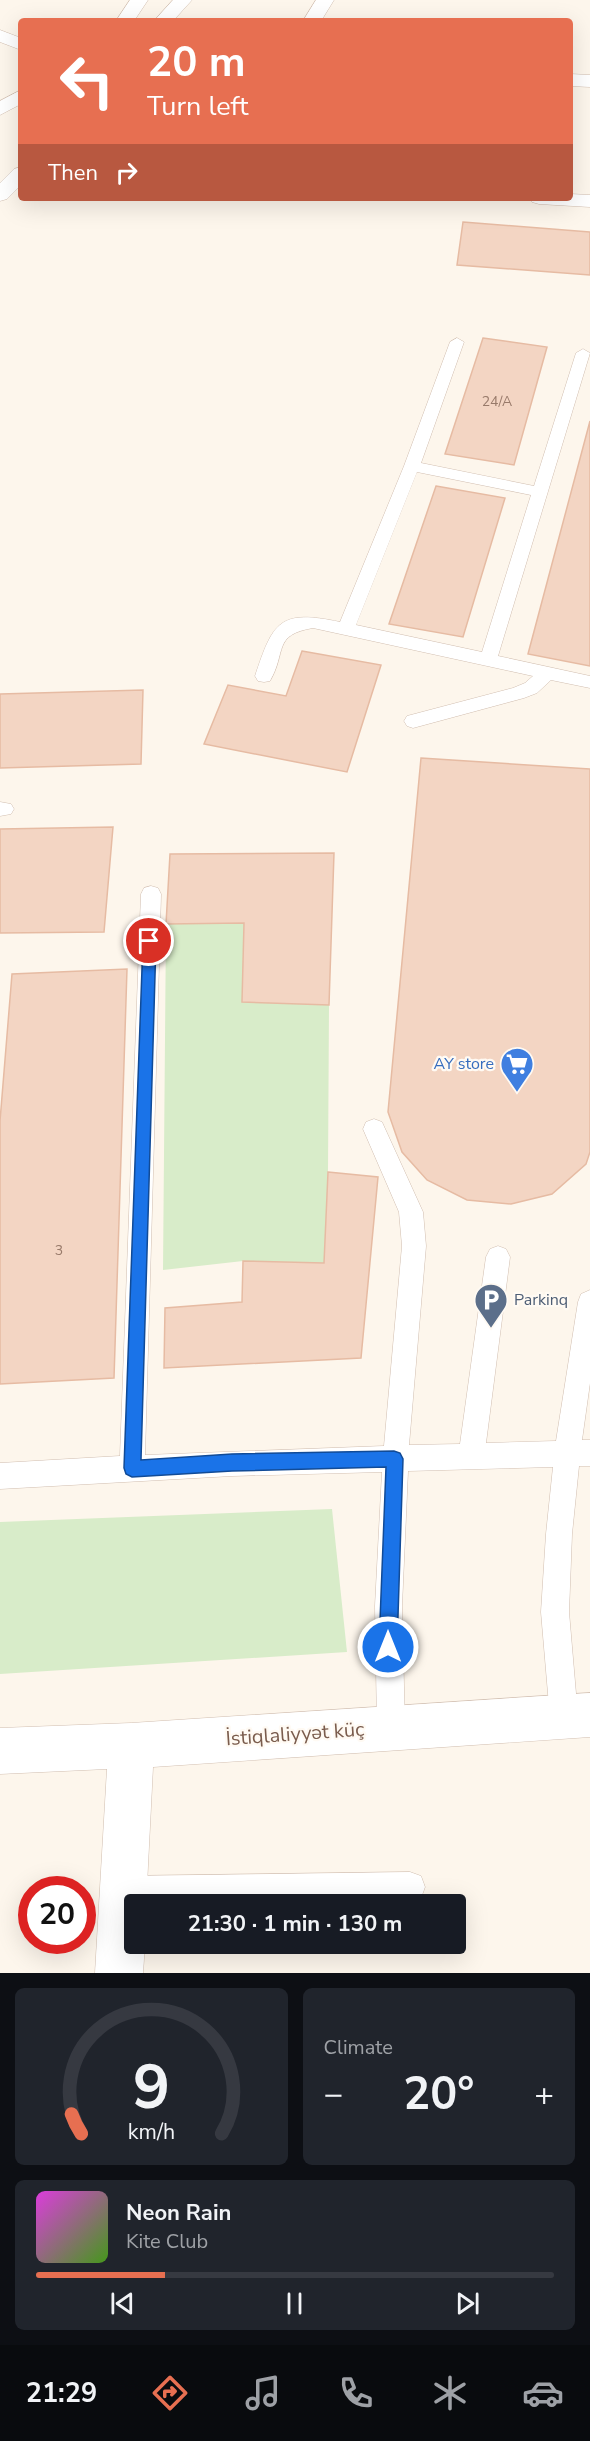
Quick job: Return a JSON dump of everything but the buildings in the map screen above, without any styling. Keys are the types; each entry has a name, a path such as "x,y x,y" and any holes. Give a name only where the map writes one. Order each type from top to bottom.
{"street":[{"path":"127,18 139,0"},
{"path":"166,18 183,0"},
{"path":"314,18 326,0"},
{"path":"0,35 18,44"},
{"path":"573,80 590,81"},
{"path":"0,109 18,98"},
{"path":"0,169 18,171"},
{"path":"0,195 18,174"},
{"path":"573,200 590,201"},
{"name":"İstiqlaliyyət küç","path":"0,1751 131,1746 577,1716"},
{"path":"118,1973 131,1746"}],"lane":[{"path":"345,630 412,466 457,342"},
{"path":"488,661 583,353"},
{"path":"412,466 539,492"},
{"path":"264,676 276,640 289,626 313,622 590,682"},
{"path":"413,720 518,693 531,688 548,673"},
{"path":"132,1468 151,894"},
{"path":"374,1129 411,1212 414,1245 394,1459 387,1623 391,1727"},
{"path":"471,1456 498,1257"},
{"path":"577,1716 557,1658 555,1611 578,1454 590,1302"},
{"path":"0,1476 232,1462 578,1454"},
{"path":"123,1891 410,1887"}],"green space":[{"path":"244,923 242,1002 329,1005 328,1172 324,1263 243,1261 163,1270 166,924"},
{"path":"332,1509 347,1652 0,1674 0,1522"}],"place":[{"name":"AY store","path":"517,1093"},
{"name":"Parkinq","path":"491,1329"}],"route":[{"path":"149,941 132,1468 232,1462 394,1459 388,1647"}]}
